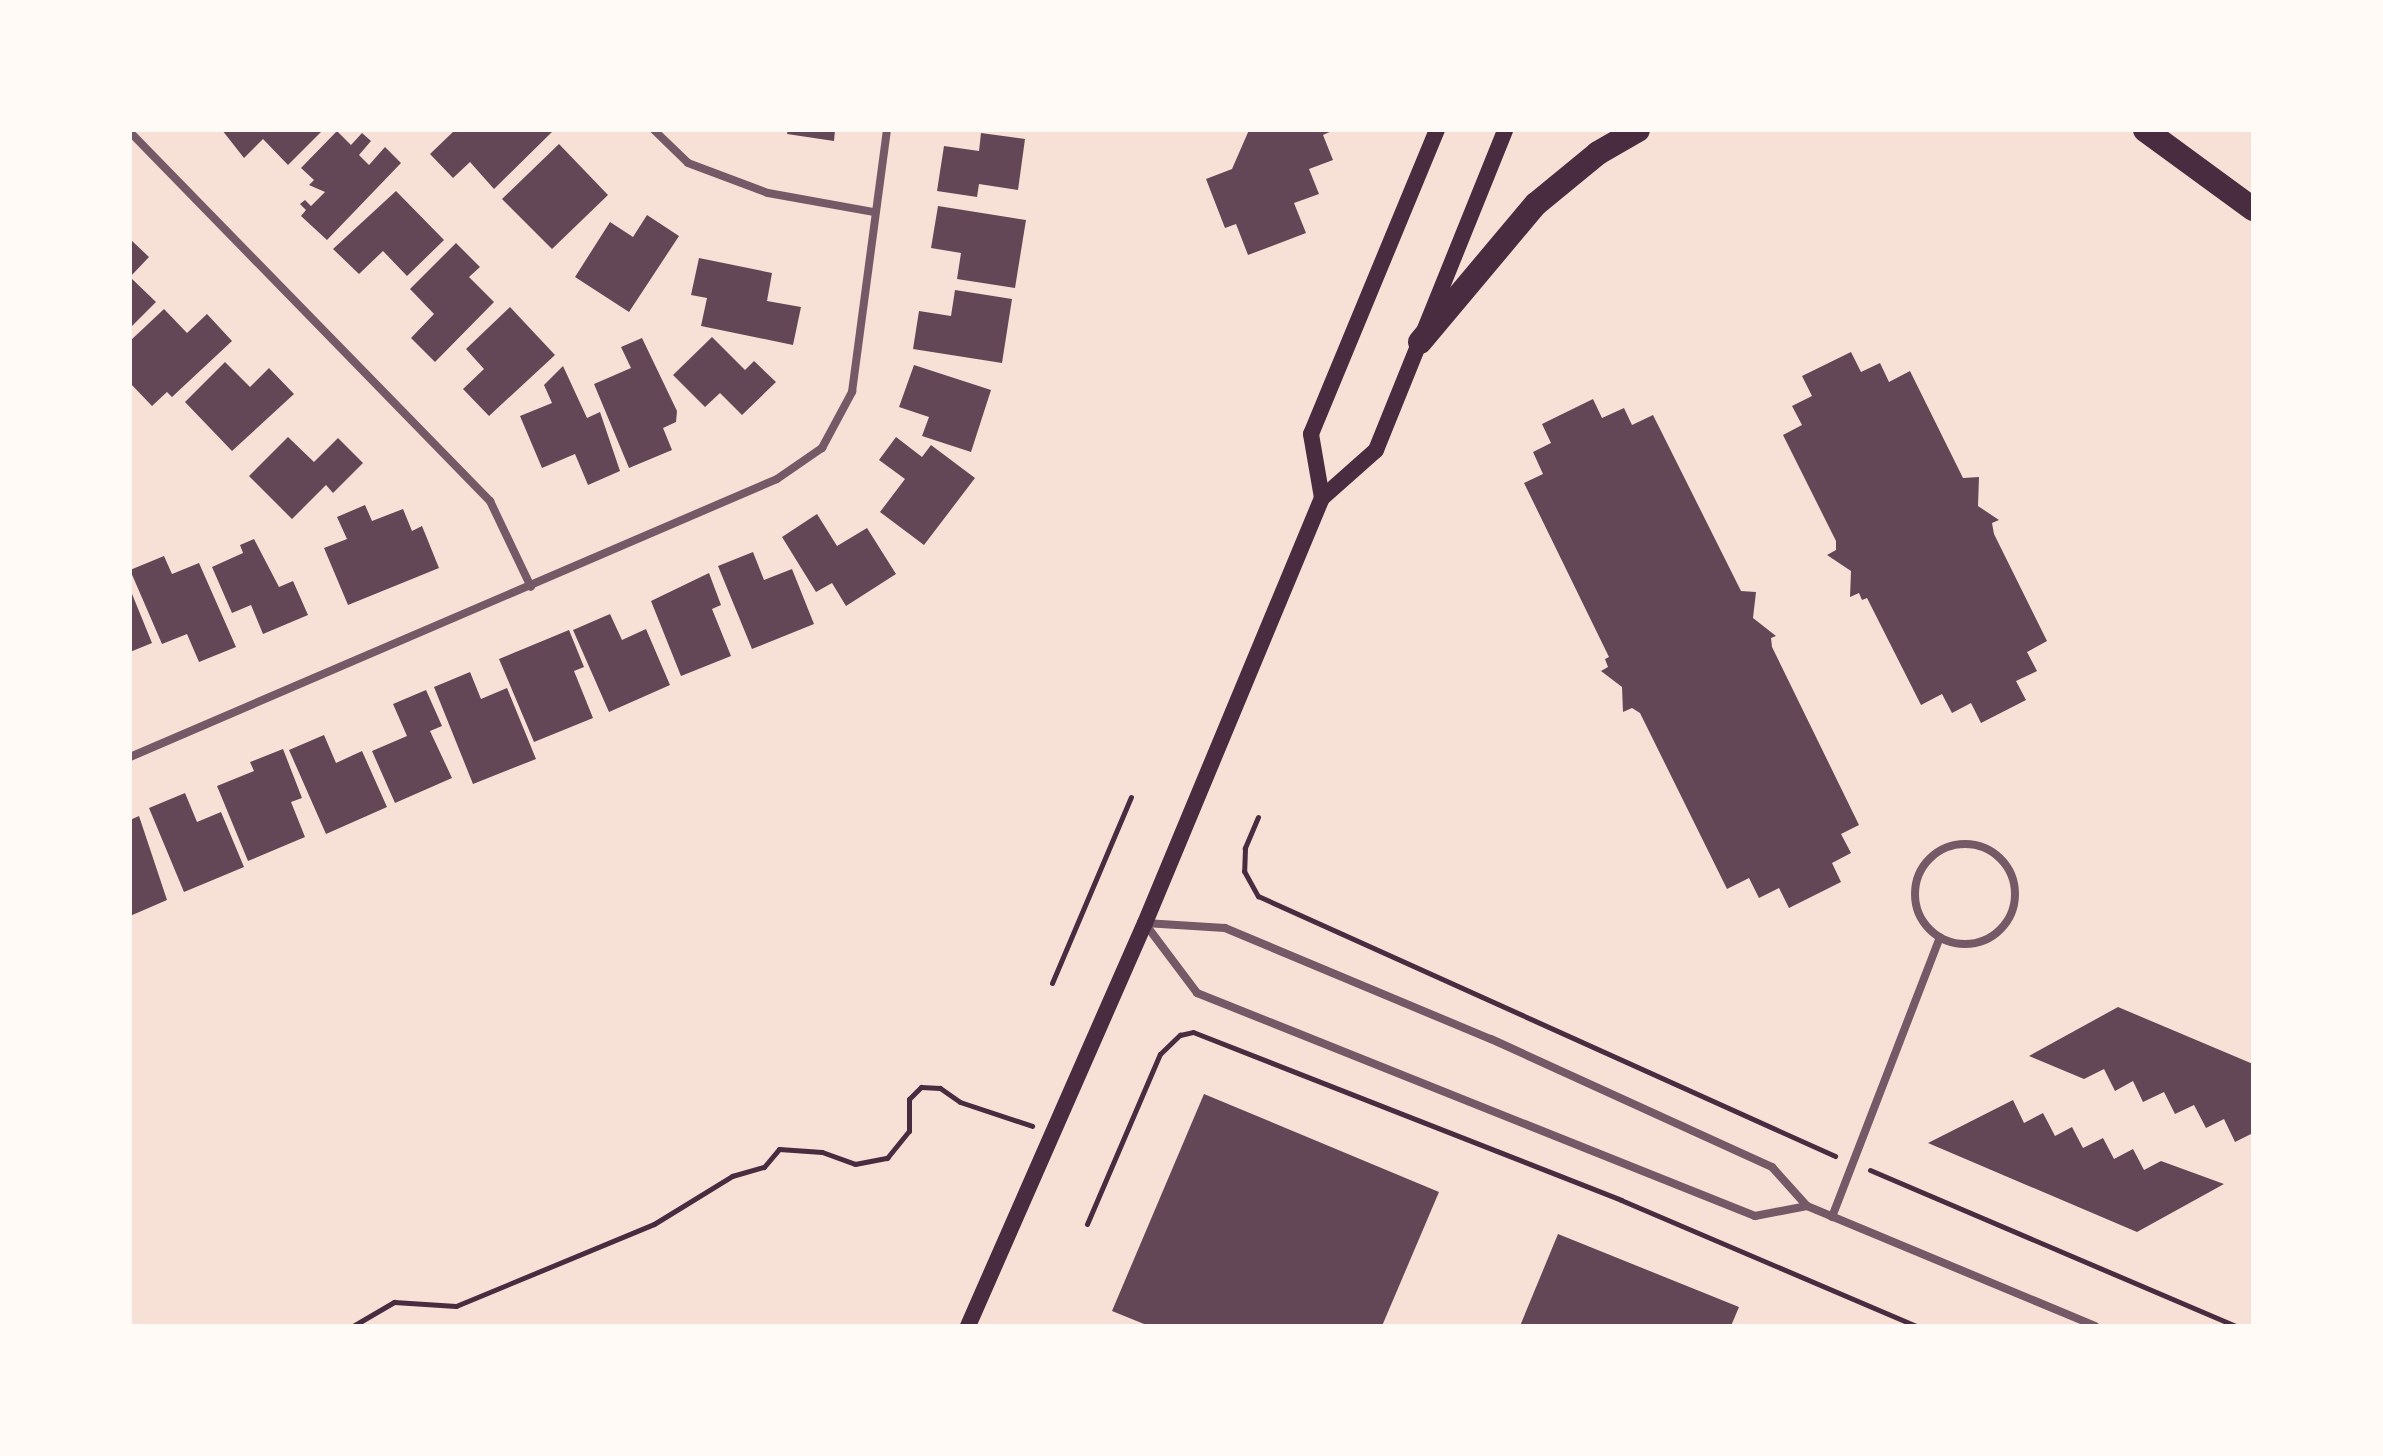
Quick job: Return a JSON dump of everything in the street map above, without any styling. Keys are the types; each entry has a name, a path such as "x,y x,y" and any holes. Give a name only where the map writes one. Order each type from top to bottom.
{"highway":[{"path":"1420,342 1536,204 1598,153 1638,130"},
{"path":"2145,130 2253,209"}],"main road":[{"path":"1322,498 1311,434 1437,130"},
{"path":"968,1326 1145,923 1322,498 1376,450 1505,130"}],"street":[{"path":"654,130 688,163 768,193 874,212"},
{"path":"130,757 777,479 822,448 852,392 887,130"},
{"path":"130,132 490,501 531,587"},
{"path":"1966,844 1983,847 2008,868 2015,900 2010,916 1987,939 1972,944 1940,937 1918,913 1917,880 1943,850 1966,844"},
{"path":"1145,923 1197,993 1755,1216 1807,1206"},
{"path":"1145,923 1225,928 1491,1039 1772,1167 1807,1206 2095,1326"},
{"path":"1832,1217 1940,937"}],"path":[{"path":"1052,983 1131,797"},
{"path":"1258,817 1245,848 1244,871 1258,896 1853,1163 2235,1326"},
{"path":"1087,1224 1160,1054 1180,1035 1193,1032 1621,1200 1916,1326"},
{"path":"353,1326 394,1302 456,1306 654,1224 732,1176 764,1167 779,1149 822,1152 855,1164 887,1158 909,1131 909,1099 921,1087 940,1088 960,1102 1052,1134"}],"building":[{"path":"222,130 323,130 288,165 263,139 244,158"},
{"path":"455,130 554,130 494,189 470,162 453,178 430,154"},
{"path":"788,130 835,130 834,141 787,134"},
{"path":"1249,130 1334,130 1323,135 1333,160 1309,169 1319,194 1294,203 1306,233 1248,255 1236,224 1225,228 1206,179 1232,169"},
{"path":"337,131 351,145 362,133 371,141 359,155 369,165 385,147 401,163 327,240 301,216 306,210 300,204 305,200 311,206 325,192 309,185 314,180 301,168"},
{"path":"981,133 1025,139 1018,190 979,184 977,197 937,191 944,146 979,151"},
{"path":"559,144 608,195 552,249 502,199"},
{"path":"396,191 444,240 407,276 383,251 359,274 333,249"},
{"path":"938,206 1026,220 1015,288 957,279 961,253 931,248"},
{"path":"647,215 679,236 629,312 575,277 610,222 633,237"},
{"path":"130,239 149,257 130,277"},
{"path":"456,243 480,267 469,277 494,302 435,362 411,338 434,314 410,289"},
{"path":"699,258 772,273 767,301 801,307 793,345 701,326 707,298 691,295"},
{"path":"130,277 156,302 130,328"},
{"path":"955,290 1012,299 1002,363 913,349 919,311 951,316"},
{"path":"510,307 555,355 489,416 463,389 484,369 466,349"},
{"path":"164,309 187,333 207,314 232,341 172,397 167,392 152,406 130,383 130,341"},
{"path":"712,337 745,370 754,361 776,382 742,415 720,393 705,407 673,375"},
{"path":"642,338 677,411 676,422 663,428 672,450 629,468 594,384 631,368 621,347"},
{"path":"1851,352 1861,372 1880,363 1889,382 1910,371 1963,478 1979,477 1978,506 1999,520 1992,523 1994,534 2047,641 2027,652 2037,671 2016,681 2026,700 1981,723 1971,703 1952,713 1942,694 1921,705 1867,598 1862,600 1859,593 1850,597 1851,571 1827,555 1836,550 1836,541 1783,435 1802,425 1792,406 1812,396 1802,376"},
{"path":"225,362 250,387 269,368 294,394 232,451 185,402"},
{"path":"914,365 991,390 971,452 922,436 929,417 899,407"},
{"path":"563,366 587,418 600,412 620,471 588,485 575,454 542,468 520,416 552,403 544,385"},
{"path":"1593,399 1602,418 1624,408 1632,425 1653,415 1741,591 1756,592 1753,618 1776,636 1771,638 1772,647 1859,825 1841,834 1851,853 1832,863 1841,882 1789,908 1779,888 1759,898 1749,878 1727,889 1640,713 1632,708 1623,712 1622,687 1601,671 1608,667 1605,659 1609,657 1524,483 1543,474 1533,452 1551,443 1542,424"},
{"path":"288,437 314,462 338,438 363,463 333,493 326,485 292,519 249,476"},
{"path":"896,437 922,457 931,445 975,478 924,545 880,512 905,479 879,460"},
{"path":"365,505 372,521 403,509 412,531 422,526 439,568 348,605 324,548 347,539 337,517"},
{"path":"817,514 837,546 867,528 896,574 846,606 832,583 816,592 782,537"},
{"path":"254,539 279,587 293,581 308,615 263,634 251,605 232,613 212,567 243,553 240,545"},
{"path":"753,552 764,580 792,569 814,624 752,649 718,566"},
{"path":"164,556 172,574 199,563 236,647 199,662 187,634 162,644 130,570"},
{"path":"709,573 721,605 712,609 731,656 681,676 651,601"},
{"path":"130,589 152,643 130,652"},
{"path":"610,614 622,640 646,629 670,685 609,712 573,630"},
{"path":"569,630 584,667 574,671 593,718 534,742 499,659"},
{"path":"470,672 481,699 507,688 536,759 473,784 434,687"},
{"path":"426,690 442,726 430,731 452,778 395,803 372,751 407,736 393,704"},
{"path":"324,735 336,763 362,751 387,807 326,834 289,750"},
{"path":"283,749 302,798 291,802 305,837 248,861 217,786 254,771 250,762"},
{"path":"185,793 197,822 221,812 244,867 184,892 149,808"},
{"path":"139,816 167,900 130,916 130,820"},
{"path":"2118,1007 2253,1064 2253,1133 2235,1142 2224,1119 2206,1128 2194,1105 2175,1114 2164,1092 2143,1102 2133,1081 2115,1091 2104,1069 2084,1079 2029,1056"},
{"path":"1204,1094 1439,1192 1382,1326 1149,1326 1112,1311"},
{"path":"2013,1100 2024,1123 2043,1113 2055,1136 2072,1127 2083,1148 2103,1138 2114,1159 2133,1149 2144,1170 2161,1161 2224,1184 2137,1232 1928,1143"},
{"path":"1558,1234 1739,1307 1731,1326 1520,1326"}]}
